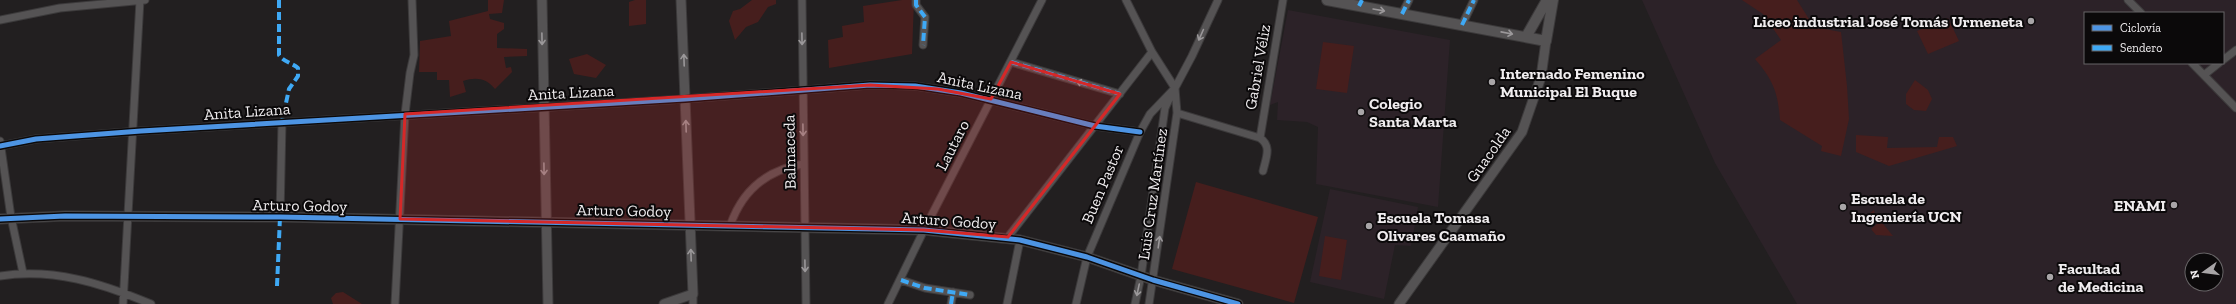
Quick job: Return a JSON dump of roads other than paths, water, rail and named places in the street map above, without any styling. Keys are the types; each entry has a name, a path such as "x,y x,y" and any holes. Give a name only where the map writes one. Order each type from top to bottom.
{"main road":[{"path":"1327,0 1360,3 1402,14 1546,41"},
{"path":"1526,37 1547,0"},
{"name":"Guacolda","path":"1546,41 1552,0"}],"street":[{"path":"0,20 60,8 142,0 132,132 123,304"},
{"path":"395,304 405,114 410,73 414,55 412,0"},
{"path":"542,0 545,222 548,304"},
{"path":"681,0 693,304"},
{"name":"Balmaceda","path":"802,0 806,304"},
{"path":"916,0 916,5 925,17 923,45"},
{"name":"Lautaro","path":"888,304 924,230 1042,0"},
{"name":"Luis Cruz Martínez","path":"1126,0 1152,52 1175,88 1177,113 1154,280 1149,304"},
{"name":"Buen Pastor","path":"1076,304 1087,257 1140,132 1150,114 1175,88 1218,0"},
{"name":"Gabriel Véliz","path":"1260,138 1283,0"},
{"path":"1402,14 1409,0"},
{"path":"1462,25 1474,0"},
{"path":"2128,0 2140,12"},
{"name":"Guacolda","path":"1398,304 1522,132 1538,87 1546,41"},
{"path":"2224,59 2236,50"},
{"path":"1008,237 1152,52"},
{"path":"1011,62 1120,94"},
{"path":"2193,64 2236,108"},
{"path":"2204,75 2218,64"},
{"name":"Anita Lizana","path":"0,144 36,139 282,122 685,99 803,91 847,86 892,85 938,89 991,99 1095,126 1140,132"},
{"name":"Luis Cruz Martínez","path":"1135,304 1141,276 1165,108 1175,88"},
{"path":"1177,113 1260,138 1266,142 1268,148 1263,171"},
{"path":"280,217 282,122"},
{"path":"0,144 10,217 23,273"},
{"path":"730,226 745,196 761,180 786,168 803,164"},
{"name":"Arturo Godoy","path":"0,219 10,217 127,216 280,217 924,230 1008,237 1087,257 1141,276 1238,304"},
{"path":"1007,304 1020,240"},
{"path":"0,276 23,273 70,277 123,292 150,304"},
{"path":"901,280 925,288 970,295"},
{"path":"951,304 953,292"},
{"path":"664,304 693,294"}],"place":[{"name":"Liceo industrial José Tomás Urmeneta","path":"2031,21"},
{"name":"Internado Femenino Municipal El Buque","path":"1492,82"},
{"name":"Colegio Santa Marta","path":"1361,112"},
{"name":"ENAMI","path":"2174,205"},
{"name":"Escuela de Ingeniería UCN","path":"1843,207"},
{"name":"Escuela Tomasa Olivares Caamaño","path":"1369,226"},
{"name":"Facultad de Medicina","path":"2050,277"}]}
